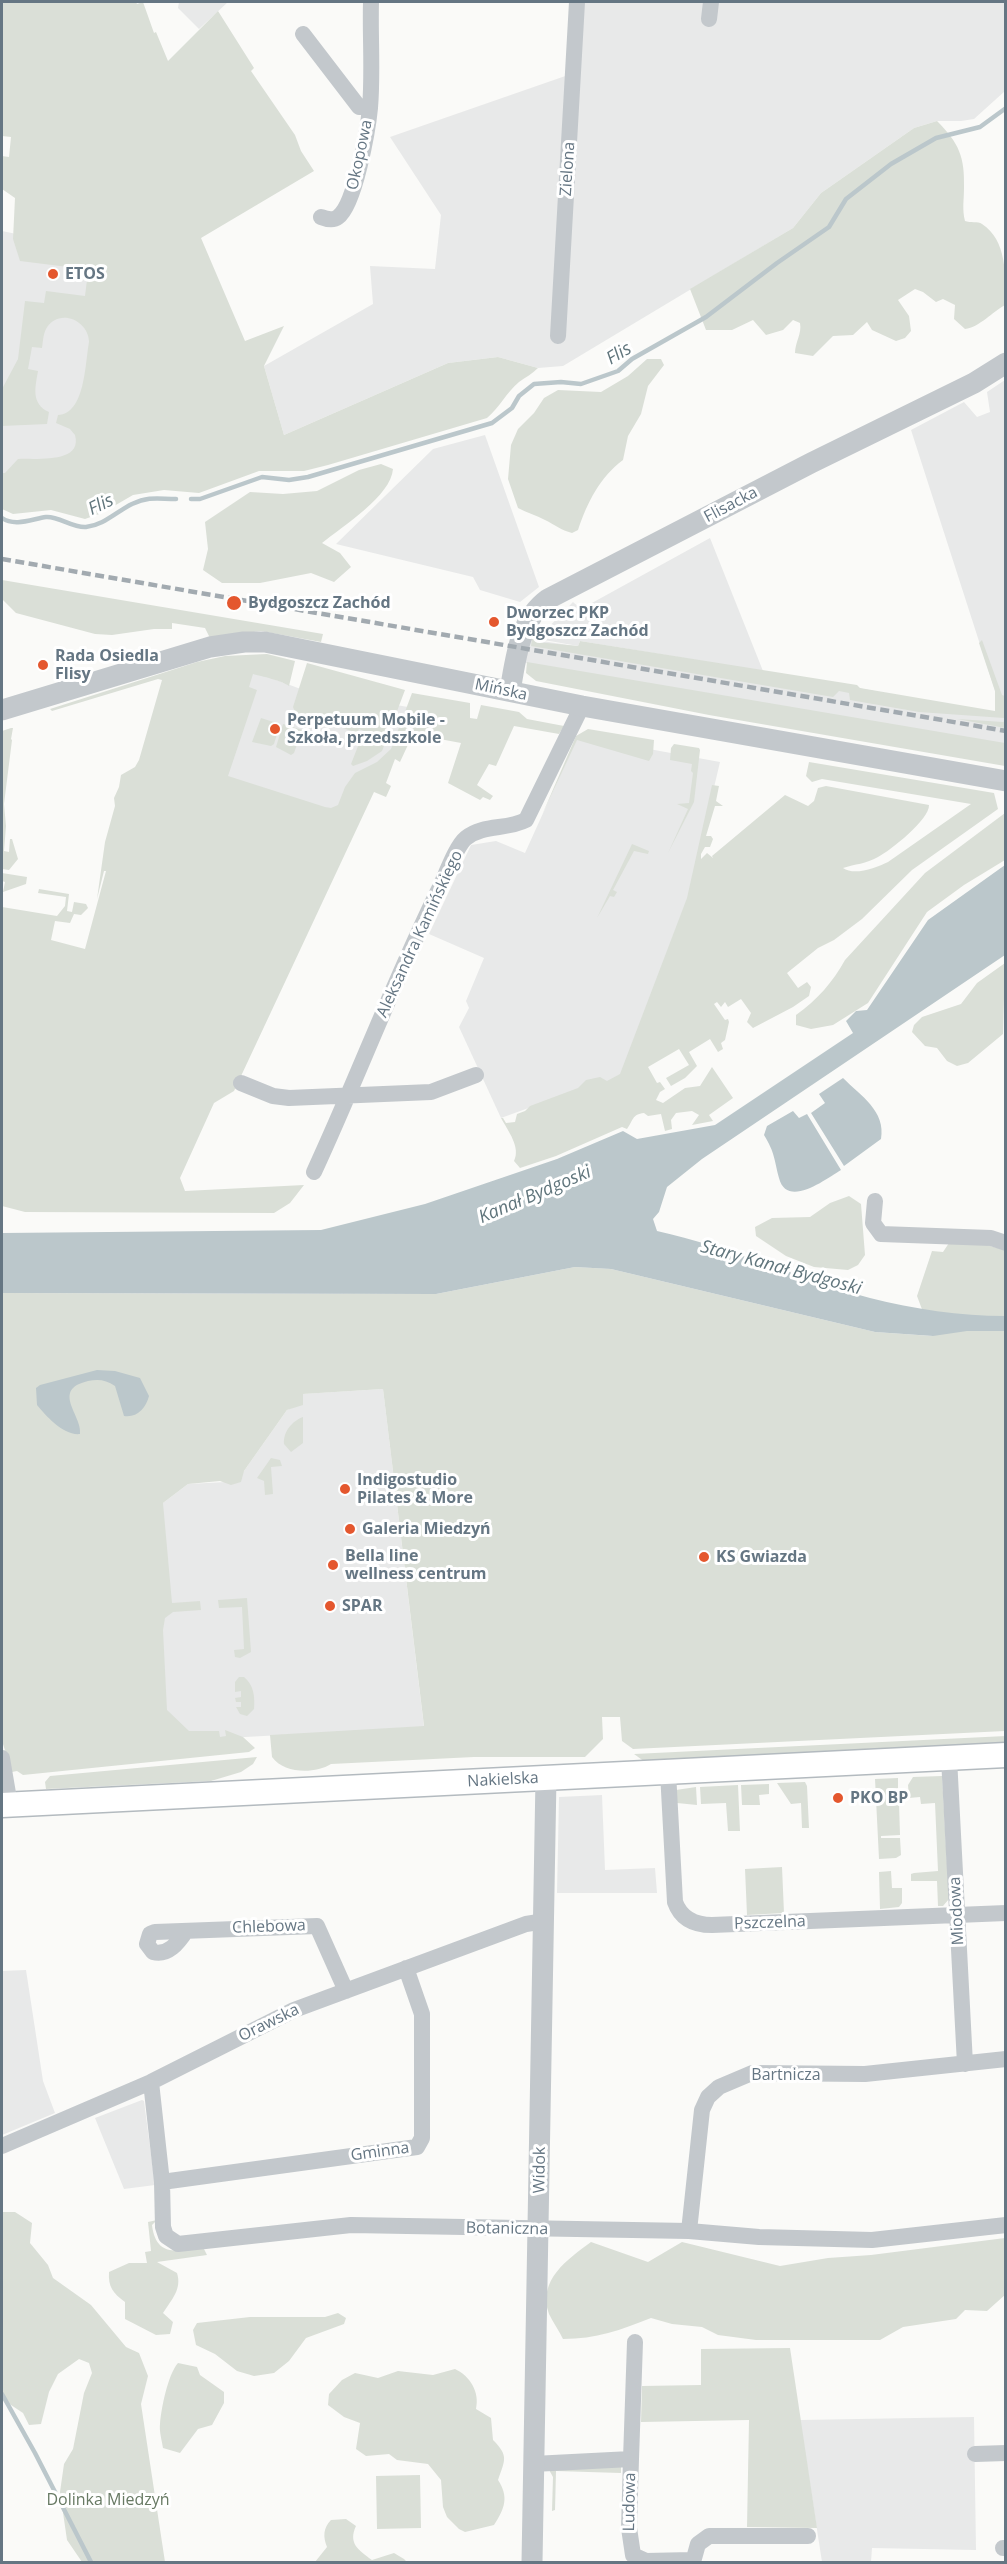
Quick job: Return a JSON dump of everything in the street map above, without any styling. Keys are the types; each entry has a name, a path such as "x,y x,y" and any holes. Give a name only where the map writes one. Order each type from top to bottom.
{"main road":[{"name":"Nakielska","path":"6,1805 1005,1755"}],"street":[{"name":"Okopowa","path":"321,217 332,220 338,218 350,200 370,108 371,2"},
{"name":"Zielona","path":"558,336 577,2"},
{"path":"709,19 711,2"},
{"name":"Okopowa","path":"303,34 359,107 370,108"},
{"name":"Flisacka","path":"510,691 516,656 526,624 538,605 822,457 974,383 1005,363"},
{"name":"Mińska","path":"2,710 210,647 244,642 265,642 582,706 1005,781"},
{"name":"Aleksandra Kamińskiego","path":"314,1172 427,914 464,840 478,830 512,826 526,820 582,706"},
{"path":"242,1083 281,1097 432,1092 476,1075"},
{"path":"875,1201 873,1223 881,1234 991,1238 1005,1243"},
{"path":"2,1758 6,1805"},
{"name":"Miodowa","path":"949,1758 964,2064"},
{"name":"Pszczelna","path":"668,1772 675,1902 681,1914 692,1922 712,1925 1005,1913"},
{"name":"Widok","path":"532,2562 546,1778"},
{"name":"Orawska","path":"2,2146 151,2082 279,2017 526,1924 545,1921"},
{"name":"Chlebowa","path":"186,1931 317,1926 346,1991"},
{"name":"Gminna","path":"162,2182 417,2146 422,2138 422,2014 406,1968"},
{"name":"Bartnicza","path":"689,2231 702,2110 708,2097 719,2087 739,2077 759,2072 818,2075 865,2074 1005,2059"},
{"name":"Botaniczna","path":"151,2082 162,2182 161,2211 164,2232 173,2243 182,2245 351,2225 689,2231 759,2237 872,2240 1005,2225"},
{"name":"Ludowa","path":"635,2342 629,2528 633,2555 646,2562 692,2561 698,2544 705,2537 808,2536"},
{"path":"975,2454 1005,2453"},
{"name":"Ludowa","path":"533,2464 631,2459"}],"shaded area":[{"path":"179,2 228,2 199,29 178,8"},
{"path":"580,2 1005,2 1005,91 974,119 937,121 914,128 821,193 793,228 563,366 538,368 498,357 448,363 284,435 264,366 373,304 370,266 435,269 441,215 390,137 574,73"},
{"path":"2,231 123,256 85,484 2,473"},
{"path":"1005,380 1005,703 995,703 995,691 911,430 964,402 977,417 990,412 987,392"},
{"path":"485,435 539,587 520,602 480,590 473,577 336,544 433,449"},
{"path":"710,538 763,671 580,641 578,646 539,637 573,602 581,609"},
{"path":"521,638 842,685 1005,715 1005,754 515,661"},
{"name":"Perpetuum Mobile - Szkoła, przedszkole","path":"222,660 298,688 408,707 391,751 353,834 143,760"},
{"path":"578,736 720,762 688,898 619,1080 578,1090 501,1118 459,1027 469,1008 466,1001 484,958 429,934 471,845 496,841 525,853"},
{"path":"383,1389 424,1727 174,1741 162,1729 155,1631 163,1503 188,1484 226,1482 244,1471 287,1410 298,1405 302,1394"},
{"path":"602,1795 605,1870 655,1868 657,1893 557,1893 559,1797"},
{"path":"26,1970 43,2081 55,2113 2,2135 2,1971"},
{"path":"144,2101 155,2185 124,2189 95,2118"},
{"path":"974,2417 976,2550 872,2548 871,2562 822,2562 800,2420"}],"green space":[{"path":"2,2 136,2 137,4 143,2 154,33 156,32 168,61 218,11 254,68 251,71 295,135 301,151 314,171 201,238 245,341 284,326 264,366 284,435 448,363 498,357 538,368 514,386 487,418 328,465 304,471 259,471 199,493 164,490 133,495 102,513 85,519 51,510 13,514 2,509 2,473 5,473 18,459 56,458 72,451 76,444 75,435 70,429 56,423 58,415 74,406 79,397 85,375 89,342 88,334 79,322 65,318 51,322 45,331 42,348 32,347 28,369 38,371 36,395 39,405 49,412 47,424 2,426 2,389 18,359 25,301 44,303 46,291 85,296 87,280 99,281 100,271 20,261 13,239 15,198 2,189 2,156 9,157 11,137 2,136"},
{"path":"937,121 951,136 962,159 965,221 982,224 990,231 1001,249 1005,271 1005,305 981,322 965,329 954,319 955,305 943,299 936,302 915,289 898,300 909,316 911,331 905,338 896,341 872,330 867,322 853,335 833,336 813,356 795,353 800,323 793,320 783,330 766,335 753,320 732,330 706,330 690,289 793,228 821,193 914,128"},
{"path":"647,359 661,359 664,365 648,386 641,414 628,436 623,460 595,491 578,530 568,532 518,508 508,479 511,445 518,429 534,413 544,398 558,390 601,392 628,376"},
{"path":"381,464 393,469 384,490 365,510 322,543 340,553 351,567 334,582 311,573 260,583 222,583 203,570 208,549 205,522 250,492 283,494 317,491 359,470"},
{"path":"2,580 323,634 321,642 261,631 210,638 205,628 172,623 172,629 112,635 95,634 16,613 2,599"},
{"path":"536,635 536,642 578,646 580,641 857,685 860,688 995,711 995,691 979,643 982,640 1002,695 1005,696 1005,721 1004,718 919,712 850,700 849,693 839,691 833,697 531,646 532,639"},
{"path":"267,654 295,661 289,686 253,674 249,687 257,690 228,776 325,807 331,808 338,805 345,787 355,773 377,762 391,749 412,693 470,703 470,718 477,719 481,705 519,712 527,719 564,726 559,734 514,726 496,766 489,764 477,785 493,796 490,800 483,797 480,800 448,783 461,743 413,734 400,762 395,759 386,783 391,786 386,797 374,792 234,1091 214,1103 180,1178 185,1191 304,1185 290,1203 274,1213 25,1212 2,1206 2,907 57,916 65,906 66,897 38,893 39,889 69,894 67,911 72,912 74,902 86,904 88,908 81,915 74,914 70,923 55,921 51,940 85,949 106,871 104,871 97,899 105,842 115,806 114,798 121,775 135,767 139,760 162,680 158,679 52,711 50,709 197,662 225,656"},
{"path":"527,662 1005,743 1005,766 709,715 536,681 526,673"},
{"path":"307,663 405,690 382,751 367,761 353,766 351,764 364,731 359,729 357,733 343,728 346,721 327,715 324,722 320,722 306,719 295,711 293,707"},
{"path":"261,718 280,724 274,744 271,746 252,742"},
{"path":"957,719 1003,722 1005,721 1005,728"},
{"path":"283,724 302,730 294,753 291,755 276,747"},
{"path":"13,728 12,740 4,804 6,826 4,851 9,852 10,839 12,839 18,859 9,870 2,869 2,731"},
{"path":"588,729 654,740 653,754 649,761 577,740 542,815 576,736"},
{"path":"674,744 700,750 694,802 668,853 688,809 677,804 689,803 693,773 692,764 670,760 671,748"},
{"path":"809,762 994,793 998,809 912,870 862,919 834,940 818,948 787,973 798,988 807,982 811,987 809,996 753,1028 747,1022 751,1013 741,999 728,1007 725,1002 721,1007 717,1002 714,1004 729,1022 725,1040 721,1043 723,1049 718,1052 710,1039 689,1052 697,1066 685,1078 671,1086 666,1078 689,1065 679,1049 648,1067 657,1083 660,1082 665,1089 660,1092 656,1100 663,1103 685,1088 700,1086 712,1067 733,1098 709,1115 713,1121 692,1125 699,1115 692,1111 676,1113 671,1120 672,1129 665,1131 661,1114 648,1116 644,1113 635,1116 627,1129 622,1127 556,1156 520,1168 514,1161 516,1150 513,1139 501,1118 506,1123 515,1122 517,1114 530,1106 578,1088 586,1080 600,1077 607,1081 620,1074 687,898 712,785 719,786 716,801 723,806 715,806 706,836 711,836 713,839 710,847 705,847 701,859 707,853 713,858 712,856 785,795 808,806 814,801 818,788 826,786 929,805 928,811 916,826 884,854 865,863 843,868 853,871 871,869 888,862 971,804 822,779 812,782 806,776"},
{"path":"1005,813 1005,860 964,885 927,912 868,1003 833,1025 811,1029 796,1025 796,1015 824,990 845,960 925,873"},
{"path":"632,844 649,851 648,854 634,851 613,890 617,892 614,897 610,896 597,918"},
{"path":"2,873 27,877 26,884 3,892 5,882 2,881"},
{"path":"1005,963 1003,1034 968,1063 957,1066 947,1061 937,1048 925,1046 912,1032 914,1025 922,1017 961,1004 977,983"},
{"path":"849,1196 861,1204 865,1255 858,1265 848,1270 814,1267 786,1256 756,1236 755,1227 772,1218 810,1217 830,1203"},
{"path":"949,1243 983,1244 1005,1250 1005,1731 633,1749 622,1741 620,1717 602,1717 603,1739 585,1757 474,1757 331,1764 308,1771 284,1767 272,1757 270,1735 424,1726 383,1389 303,1394 303,1405 287,1410 244,1471 241,1482 231,1485 220,1481 188,1484 163,1503 172,1603 200,1601 201,1610 173,1612 165,1618 163,1630 167,1710 189,1731 219,1731 220,1737 226,1736 225,1730 243,1737 255,1748 249,1752 23,1775 17,1771 12,1772 2,1741 2,1293 436,1294 575,1267 611,1269 875,1332 932,1336 917,1296 932,1251 943,1252"},
{"path":"303,1417 303,1443 291,1452 284,1444 285,1435 292,1424"},
{"path":"271,1458 280,1460 282,1466 271,1467 273,1494 265,1495 264,1481 257,1478"},
{"path":"247,1598 251,1652 240,1658 235,1657 234,1650 244,1649 242,1607 219,1608 218,1600"},
{"path":"239,1677 247,1680 253,1692 254,1709 247,1716 240,1714 236,1707 241,1707 241,1702 236,1702 235,1698 241,1697 241,1691 235,1692 235,1682"},
{"path":"1006,1736 1005,1744 645,1762 634,1754"},
{"path":"257,1757 253,1764 241,1772 211,1781 46,1789 45,1782 50,1776"},
{"path":"942,1776 949,1899 943,1906 938,1906 937,1881 911,1881 911,1874 938,1871 935,1803 921,1804 920,1797 909,1798 908,1785 913,1777"},
{"path":"898,1778 898,1788 889,1789 890,1793 899,1793 899,1798 893,1799 893,1803 899,1803 900,1835 881,1836 881,1838 900,1838 901,1855 896,1858 879,1859 875,1779"},
{"path":"805,1782 809,1828 802,1828 801,1803 791,1804 777,1783"},
{"path":"769,1784 769,1794 759,1795 760,1805 742,1805 741,1785"},
{"path":"738,1785 740,1831 728,1831 726,1803 701,1804 700,1787"},
{"path":"696,1787 697,1805 677,1803 676,1790"},
{"path":"782,1867 784,1913 747,1915 745,1869"},
{"path":"891,1871 892,1888 902,1888 902,1903 899,1907 880,1909 879,1872"},
{"name":"Dolinka Miedzyń","path":"2,2212 15,2212 32,2223 30,2243 48,2265 53,2278 91,2305 126,2347 139,2353 148,2376 141,2404 165,2562 82,2562 67,2540 60,2492 64,2464 73,2449 84,2393 92,2373 89,2363 79,2359 58,2374 49,2392 41,2424 29,2425 23,2413 2,2399"},
{"path":"157,2220 152,2225 154,2236 163,2248 185,2250 203,2247 207,2255 157,2262 177,2273 178,2284 175,2294 163,2313 173,2322 170,2334 156,2335 125,2319 125,2302 114,2293 110,2286 109,2272 129,2263 147,2263 145,2252 151,2251 148,2222"},
{"path":"1005,2238 1006,2294 987,2311 965,2310 956,2319 903,2327 880,2340 756,2340 718,2335 702,2327 672,2324 651,2318 608,2333 563,2339 549,2314 546,2302 547,2291 557,2272 564,2263 591,2242 648,2262 682,2242 780,2266 828,2258 871,2255"},
{"path":"338,2313 346,2318 344,2324 306,2338 289,2361 274,2373 254,2376 237,2371 215,2354 196,2345 193,2330 197,2323 250,2317 325,2317"},
{"path":"790,2348 817,2528 747,2527 749,2420 641,2422 642,2386 701,2385 701,2349"},
{"path":"178,2363 197,2367 200,2375 224,2392 224,2403 212,2425 198,2429 180,2453 163,2448 160,2433 166,2392 171,2375"},
{"path":"455,2369 473,2385 477,2397 476,2409 491,2418 493,2440 502,2450 504,2459 498,2480 504,2492 504,2502 498,2519 494,2525 465,2532 447,2517 443,2507 441,2480 428,2464 397,2460 389,2454 366,2456 356,2449 360,2423 344,2417 328,2405 329,2394 342,2380 355,2373 378,2378 398,2371 433,2375"},
{"path":"621,2465 621,2473 556,2471 555,2510 552,2511 553,2477 548,2468"},
{"path":"420,2475 421,2528 377,2529 376,2476"},
{"path":"346,2519 356,2526 354,2542 362,2553 372,2560 394,2553 407,2562 315,2562 327,2547 324,2533 328,2523 331,2520"}],"water":[{"name":"Kanał Bydgoski","path":"1005,865 1005,955 702,1159 667,1187 659,1212 653,1219 657,1231 711,1245 870,1298 937,1311 1005,1316 1005,1331 967,1331 933,1336 875,1332 611,1269 575,1267 436,1294 2,1293 2,1233 321,1230 425,1204 557,1159 623,1131 637,1139 715,1125 853,1033 846,1021 856,1011 867,1010 928,920"},
{"path":"843,1078 871,1105 880,1120 882,1129 881,1139 844,1166 811,1113 825,1103 819,1094"},
{"path":"793,1111 799,1118 807,1114 841,1170 817,1185 798,1191 790,1191 783,1187 764,1135 767,1126"},
{"path":"97,1370 115,1371 140,1378 149,1396 143,1408 137,1414 124,1416 115,1386 99,1380 77,1385 71,1391 70,1397 80,1427 80,1434 74,1434 50,1420 37,1405 36,1388 40,1385"}],"waterway":[{"name":"Flis","path":"191,499 200,499 262,477 289,480 308,477 492,423 512,408 519,396 534,384 561,382 581,384 618,371 632,359 706,317 829,227 846,199 891,164 936,138 980,127 1006,108"},
{"name":"Flis","path":"2,518 12,522 24,522 51,517 86,527 104,521 138,501 154,498 176,499"},
{"path":"2,2394 91,2562"}],"railway":[{"path":"2,559 1006,731"}],"place":[{"name":"ETOS","path":"53,274"},
{"name":"Bydgoszcz Zachód","path":"234,603"},
{"name":"Dworzec PKP Bydgoszcz Zachód","path":"494,622"},
{"name":"Rada Osiedla Flisy","path":"43,665"},
{"name":"Perpetuum Mobile - Szkoła, przedszkole","path":"275,729"},
{"name":"Indigostudio Pilates & More","path":"345,1489"},
{"name":"Galeria Miedzyń","path":"350,1529"},
{"name":"KS Gwiazda","path":"704,1557"},
{"name":"Bella line wellness centrum","path":"333,1565"},
{"name":"SPAR","path":"330,1606"},
{"name":"PKO BP","path":"838,1798"}],"water label":[{"name":"Stary Kanał Bydgoski","path":"781,1268"}]}
